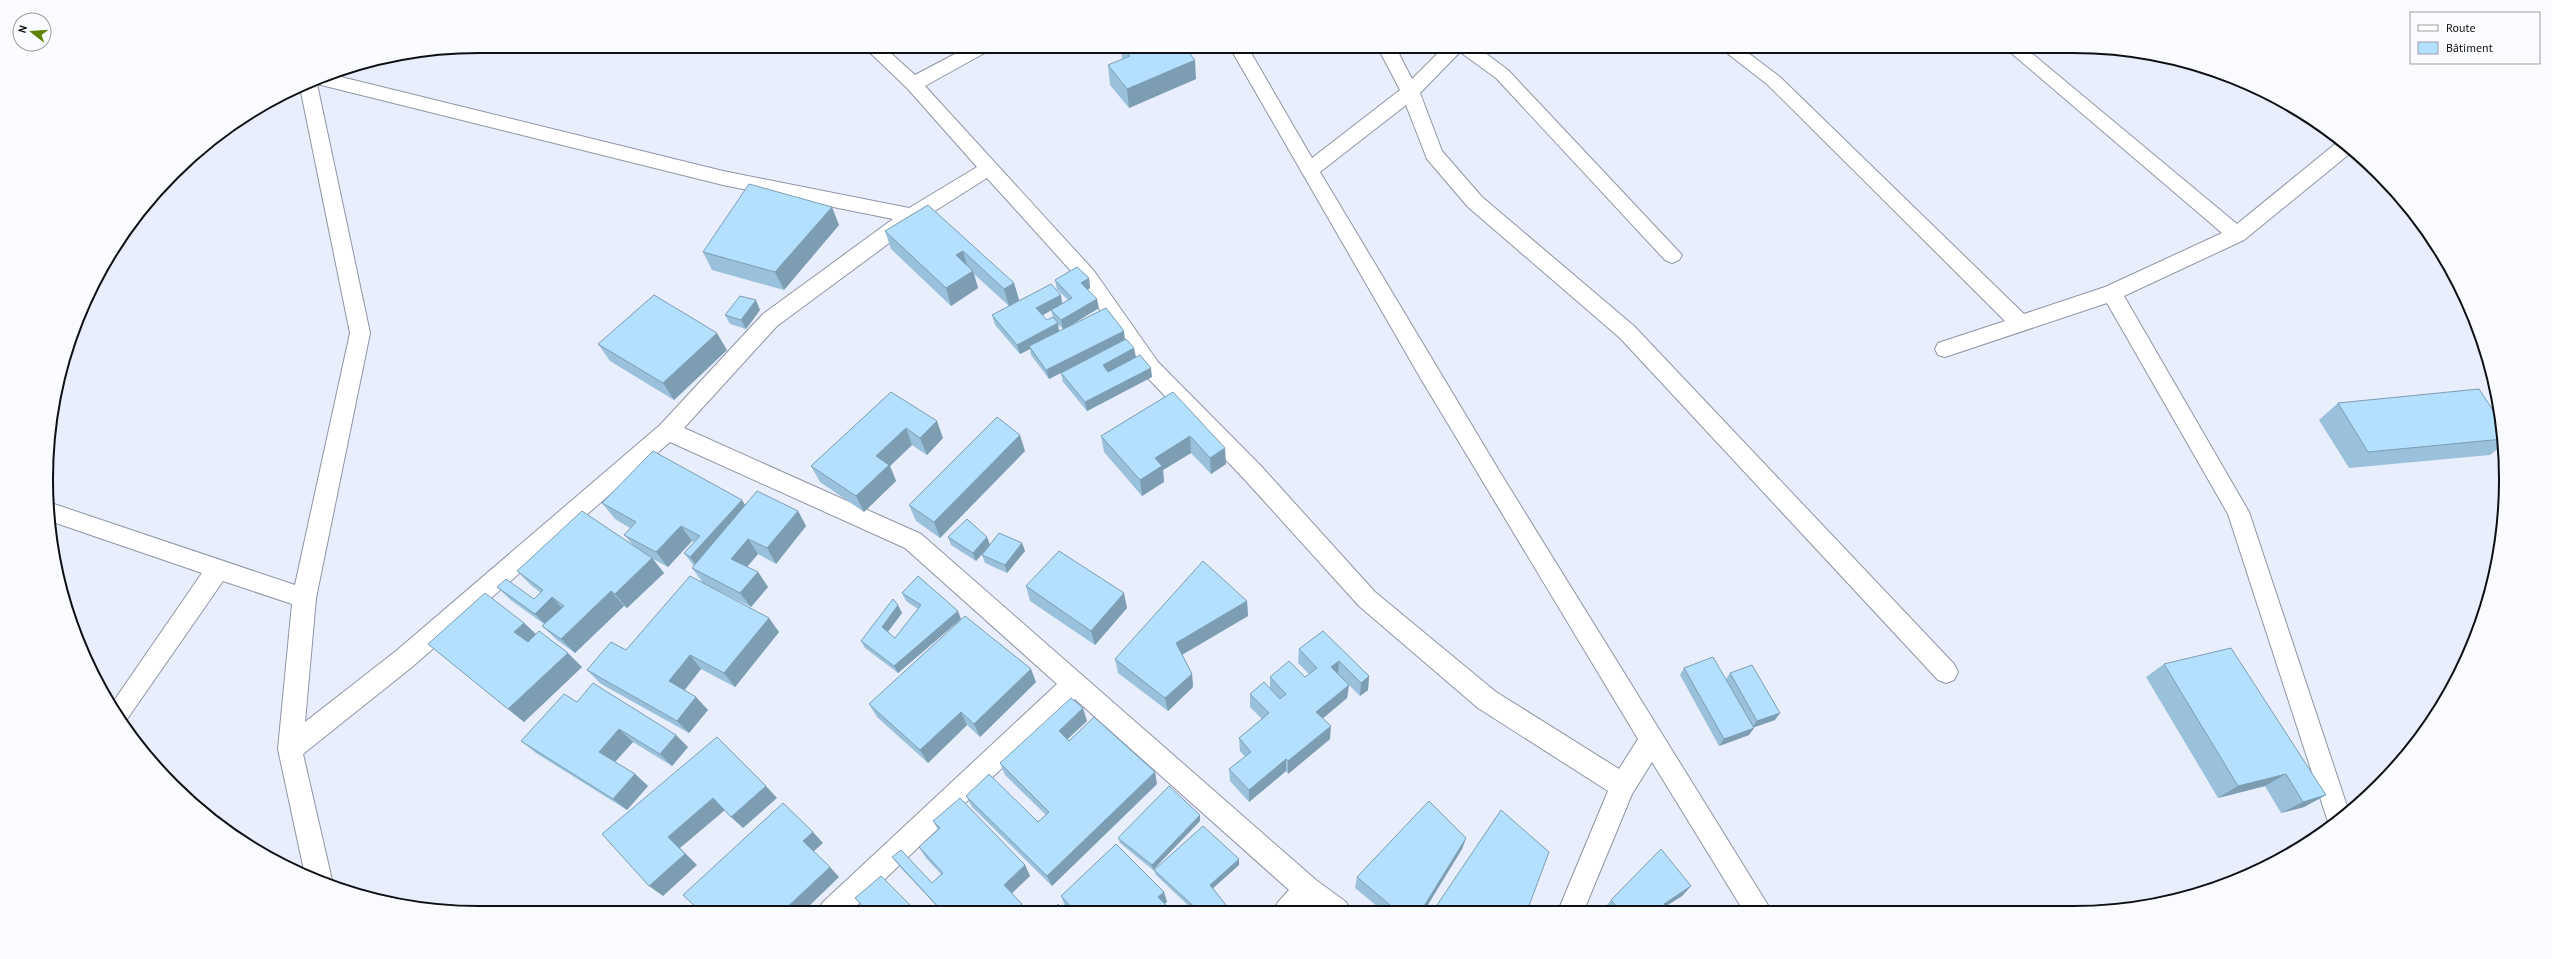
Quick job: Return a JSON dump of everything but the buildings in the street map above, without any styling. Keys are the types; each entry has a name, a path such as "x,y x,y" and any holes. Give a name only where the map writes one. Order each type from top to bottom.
{"street":[{"path":"880,53 913,84 1087,276 1151,368 1253,473 1367,599 1487,700 1623,786"},
{"path":"913,84 971,53"},
{"path":"1242,53 1309,170 1651,740 1755,906"},
{"path":"1390,53 1410,92 1434,154 1475,202 1627,332 1946,672"},
{"path":"1309,170 1410,92 1447,53"},
{"path":"1474,53 1502,74 1672,255"},
{"path":"1736,53 1774,81 2020,323"},
{"path":"2020,53 2237,235"},
{"path":"329,80 723,178 912,216"},
{"path":"309,88 360,333 304,598 290,749 317,874"},
{"path":"1945,348 2112,293 2237,235 2341,149"},
{"path":"290,749 404,659 668,431 770,320 912,216 989,168"},
{"path":"2112,293 2238,512 2337,814"},
{"path":"668,431 913,540 1307,889 1330,906"},
{"path":"55,513 304,598"},
{"path":"121,710 218,569"},
{"path":"837,906 1074,684"},
{"path":"1572,906 1623,786 1651,740"},
{"path":"1292,906 1307,889"}]}
